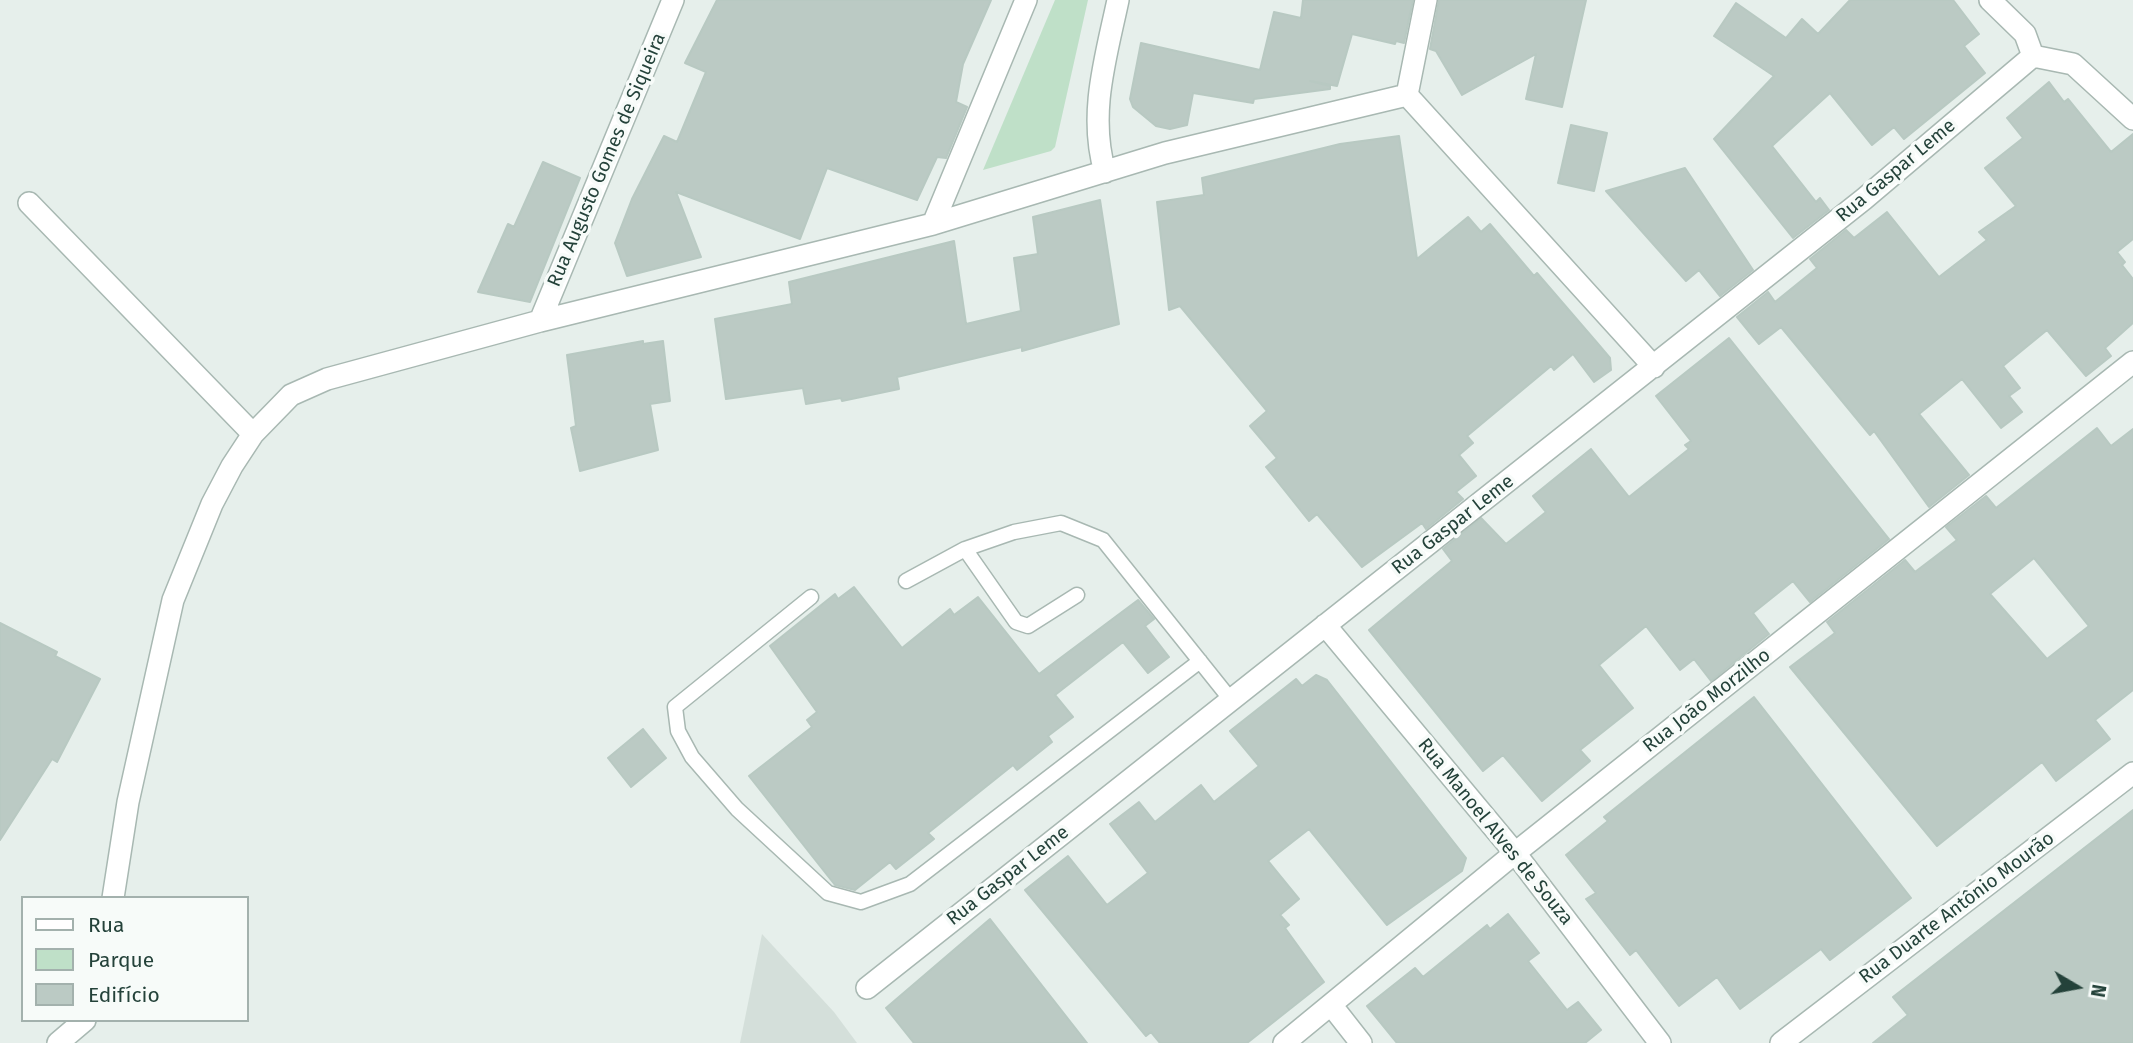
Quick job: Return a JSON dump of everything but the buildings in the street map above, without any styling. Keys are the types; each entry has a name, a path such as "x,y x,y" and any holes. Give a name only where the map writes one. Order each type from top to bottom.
{"street":[{"name":"Rua Augusto Gomes de Siqueira","path":"540,321 673,0"},
{"path":"933,224 1026,0"},
{"path":"1105,172 1099,150 1096,120 1102,71 1118,0"},
{"path":"1408,95 1426,0"},
{"path":"1990,0 2025,34 2033,56 2073,64 2133,119"},
{"name":"Rua Gaspar Leme","path":"867,988 1654,367 1864,199 2033,56"},
{"path":"113,896 128,802 173,600 212,504 253,434 272,412 309,385 540,321 933,224 1165,153 1408,95"},
{"path":"1408,95 1654,367"},
{"path":"29,203 253,434"},
{"name":"Rua João Morzilho","path":"1284,1043 1515,853 2133,362"},
{"name":"Rua Manoel Alves de Souza","path":"1325,625 1515,853 1660,1043"},
{"name":"Rua Duarte Antônio Mourão","path":"1782,1043 2133,773"},
{"path":"1332,1006 1361,1043"},
{"path":"58,1043 83,1022"}],"lane":[{"path":"906,581 965,549 1014,532 1061,523 1103,540 1231,700"},
{"path":"965,549 1016,622 1028,626 1077,595"},
{"path":"811,597 675,707 678,732 692,757 737,809 828,893 861,902 910,884 1200,661"}],"shaded area":[{"path":"762,934 834,1012 857,1043 740,1043"}],"green space":[{"path":"1055,0 1088,0 1055,147 1051,151 983,170"}]}
